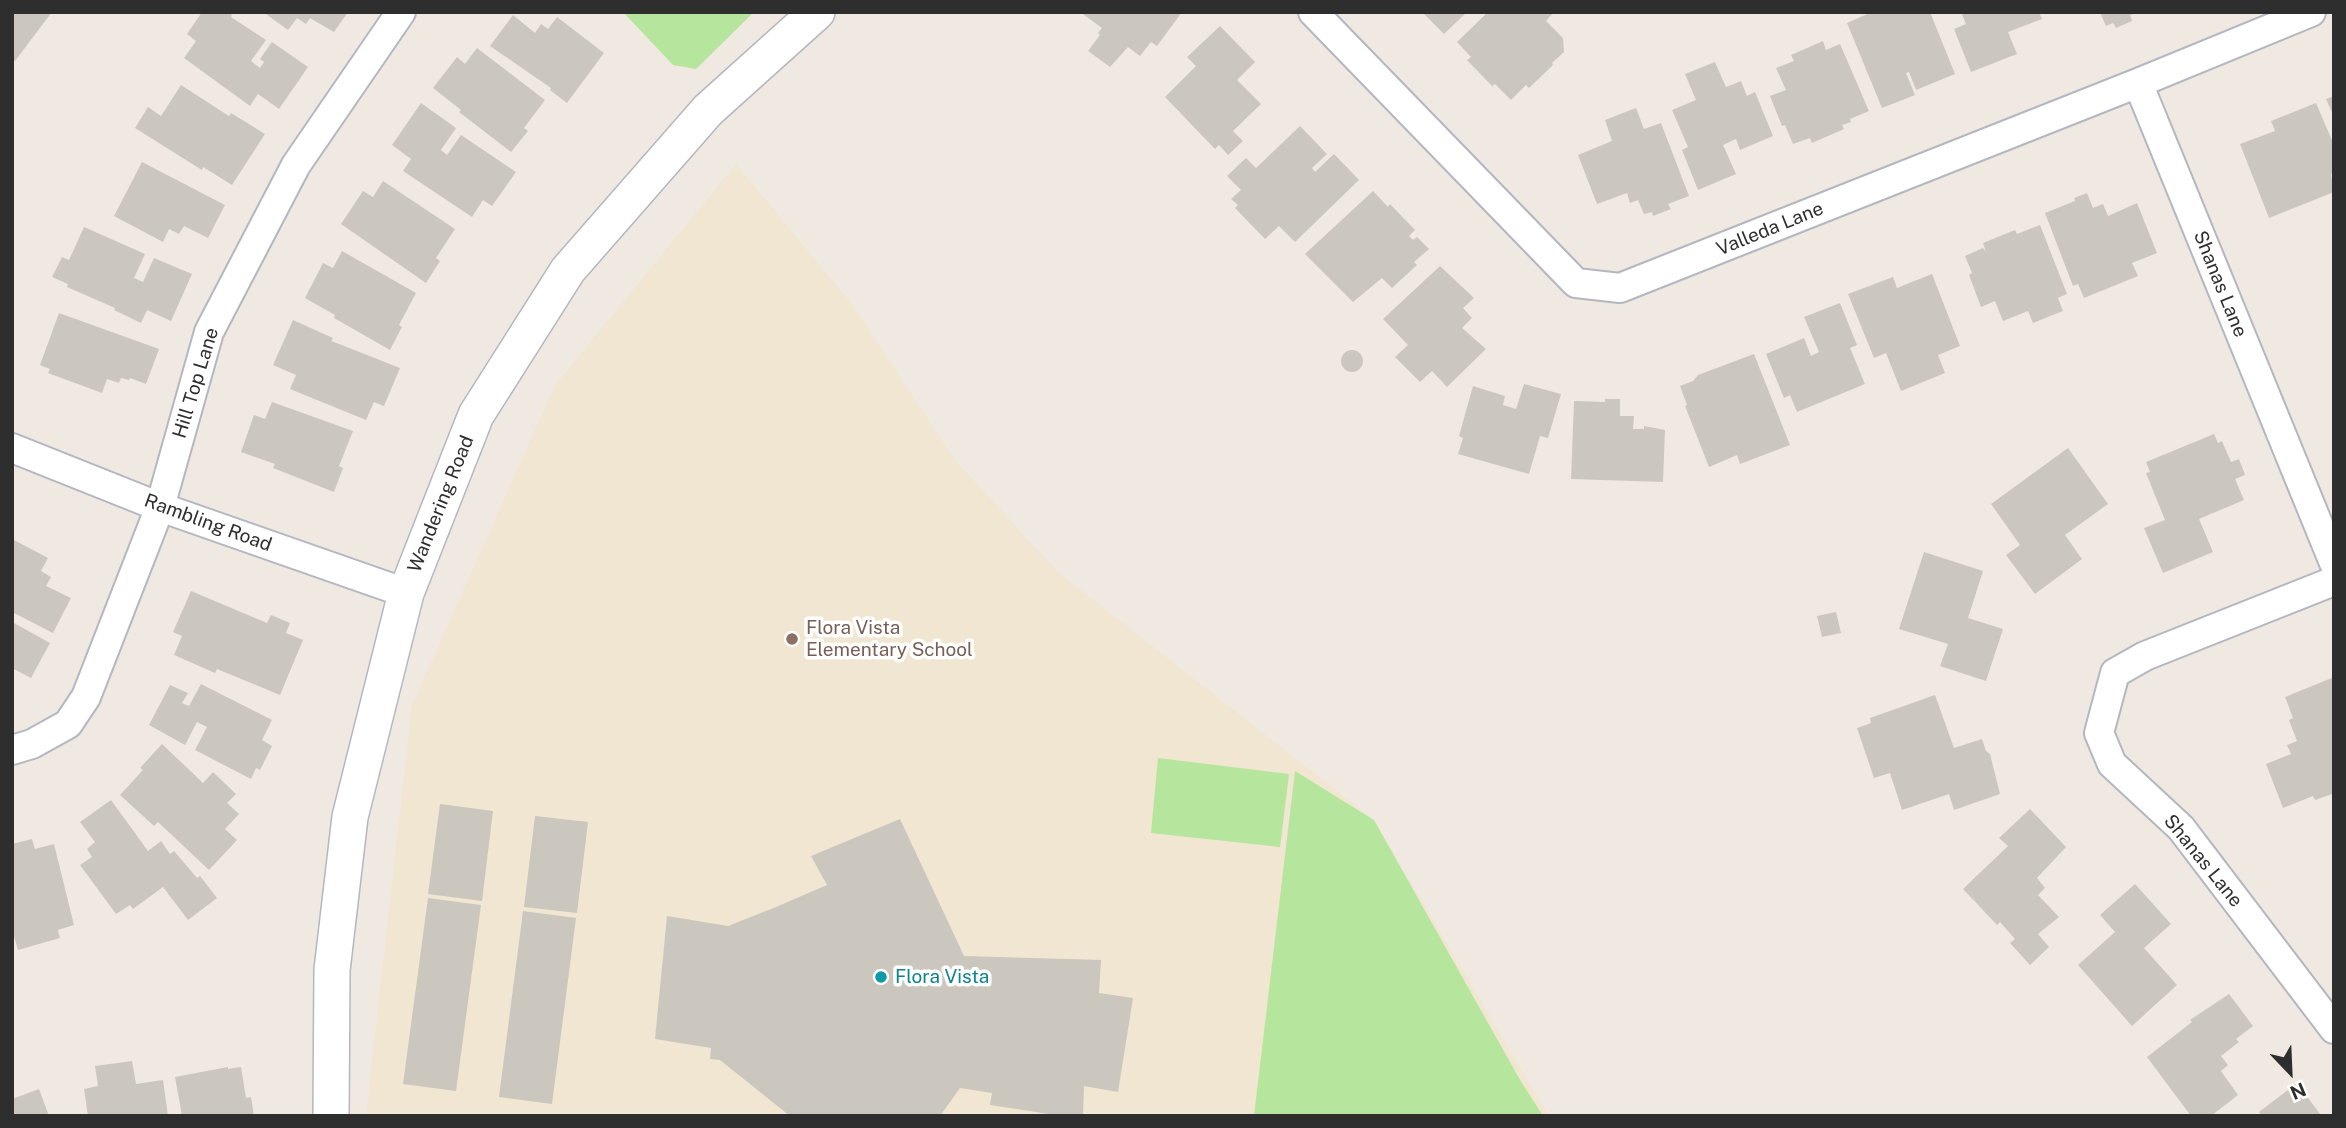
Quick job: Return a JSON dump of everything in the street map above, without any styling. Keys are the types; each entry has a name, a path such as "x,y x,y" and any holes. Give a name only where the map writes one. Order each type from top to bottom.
{"street":[{"name":"Hill Top Lane","path":"12,750 32,744 68,723 86,697 160,507 209,331 296,164 401,12"},
{"name":"Wandering Road","path":"331,1116 331,970 350,817 406,593 476,415 568,270 708,110 817,12"},
{"name":"Valleda Lane","path":"1313,12 1576,283 1620,288 2311,12"},
{"name":"Shanas Lane","path":"2138,83 2334,563"},
{"name":"Rambling Road","path":"12,448 160,507 406,593"},
{"name":"Shanas Lane","path":"2334,581 2145,656 2115,673 2099,733 2112,764 2181,828 2334,1030"}],"shaded area":[{"name":"Flora Vista Elementary School","path":"736,164 852,304 955,460 1059,573 1374,820 1549,1116 366,1116 412,705 555,385"}],"green space":[{"path":"623,12 754,12 696,69 673,65"},
{"path":"1158,758 1289,774 1280,847 1151,833"},
{"path":"1295,771 1374,820 1520,1080 1543,1116 1254,1116"}],"building":[{"path":"12,12 52,12 15,61 12,59"},
{"path":"202,12 229,12 231,17 266,40 251,61 260,68 264,62 260,59 272,42 308,67 279,109 258,94 250,106 184,58 196,41 187,34"},
{"path":"263,12 348,12 334,32 310,18 306,24 297,18 288,30"},
{"path":"1080,12 1182,12 1157,46 1151,42 1140,56 1128,47 1110,67 1088,51 1102,28"},
{"path":"1422,12 1467,12 1444,34"},
{"path":"1488,12 1554,12 1546,21 1563,38 1564,52 1529,88 1526,85 1511,100 1495,84 1492,86 1467,60 1471,57 1457,42"},
{"path":"1872,12 1930,12 1955,74 1916,90 1909,72 1906,73 1915,95 1882,108 1847,23"},
{"path":"1961,12 2039,12 2042,19 2008,32 2017,54 1971,72 1954,29 1966,24"},
{"path":"2100,12 2137,13 2130,15 2132,21 2116,28 2113,23 2106,26"},
{"path":"513,15 535,33 541,24 548,29 557,17 604,53 567,103 550,90 551,88 490,46"},
{"path":"1220,26 1255,62 1237,80 1261,104 1233,131 1243,141 1228,155 1219,145 1215,149 1165,97 1196,66 1187,57"},
{"path":"1823,41 1826,50 1840,44 1869,111 1850,119 1851,122 1842,125 1844,129 1812,143 1810,138 1793,144 1785,125 1782,126 1770,96 1786,90 1776,68 1794,61 1791,55"},
{"path":"477,48 545,100 524,128 528,131 511,152 433,88 457,57 465,64"},
{"path":"1715,62 1726,87 1741,81 1747,96 1755,92 1773,136 1740,150 1736,139 1723,145 1736,174 1698,190 1682,150 1688,147 1672,110 1696,100 1685,74"},
{"path":"181,85 229,116 231,113 265,134 232,185 203,167 202,170 135,128 148,107 161,116"},
{"path":"2334,96 2334,117 2326,99"},
{"path":"421,103 456,128 441,150 447,155 461,135 516,172 492,206 483,200 472,217 403,171 411,159 392,145"},
{"path":"2316,103 2334,145 2334,173 2331,174 2334,192 2269,218 2240,144 2275,131 2271,121"},
{"path":"1636,108 1644,129 1661,123 1689,196 1668,204 1671,209 1653,216 1652,212 1644,214 1638,200 1630,203 1627,193 1597,204 1578,155 1612,141 1605,120"},
{"path":"1300,126 1327,154 1312,168 1315,172 1334,154 1359,180 1295,242 1279,226 1265,239 1235,208 1238,205 1231,199 1241,190 1227,176 1246,158 1256,168"},
{"path":"142,162 225,205 208,238 184,226 179,234 169,229 163,242 114,216"},
{"path":"383,181 455,229 436,258 440,261 426,283 341,224 363,191 373,197"},
{"path":"1373,191 1415,230 1409,236 1413,240 1417,237 1429,249 1414,262 1417,265 1392,288 1382,278 1353,302 1305,254"},
{"path":"2087,193 2093,208 2103,204 2108,216 2137,203 2157,253 2132,263 2138,276 2084,298 2078,284 2073,286 2045,213"},
{"path":"2040,225 2067,294 2058,298 2063,311 2033,323 2028,311 2003,321 1995,301 1981,307 1965,256 1983,248 1986,252 1983,243 2015,230 2017,234"},
{"path":"84,227 145,254 134,278 143,282 154,258 192,274 171,321 147,310 141,323 52,277 62,257 69,260"},
{"path":"342,251 416,293 399,325 402,327 390,350 305,298 323,263 333,268"},
{"path":"1440,266 1474,298 1463,308 1472,318 1462,328 1486,349 1447,387 1432,371 1420,382 1395,357 1408,345 1383,319"},
{"path":"1932,274 1960,346 1938,355 1945,373 1901,391 1886,353 1874,358 1848,294 1893,277 1897,288"},
{"path":"1840,303 1857,345 1850,348 1865,384 1797,412 1790,395 1784,398 1766,354 1804,338 1811,356 1819,352 1804,317"},
{"path":"59,313 159,349 146,384 130,378 121,378 119,383 107,379 102,393 48,373 50,369 40,365"},
{"path":"293,320 333,338 331,341 400,368 384,406 374,402 366,420 290,389 296,375 273,365"},
{"path":"1348,350 1356,350 1363,357 1363,365 1356,372 1348,372 1341,365 1341,357"},
{"path":"1754,354 1790,445 1740,464 1737,455 1709,467 1680,386 1693,381 1698,375"},
{"path":"1524,384 1561,394 1548,438 1540,436 1529,474 1458,454 1463,438 1459,436 1473,386 1505,396 1503,405 1516,409"},
{"path":"1605,399 1620,399 1620,416 1634,416 1633,429 1644,429 1644,426 1665,430 1663,482 1571,479 1574,401 1605,402"},
{"path":"272,402 353,431 339,466 343,468 334,492 273,468 275,464 241,452 254,415 265,419"},
{"path":"2214,434 2218,443 2222,441 2231,462 2239,459 2245,475 2235,479 2244,500 2199,519 2213,552 2163,573 2144,528 2165,520 2146,473 2150,472 2146,462"},
{"path":"2068,448 2108,504 2065,535 2082,559 2035,594 2006,555 2020,545 1991,504"},
{"path":"12,539 48,558 41,571 51,577 46,586 71,598 53,633 12,612"},
{"path":"1924,552 1983,571 1968,618 2003,629 1986,681 1940,666 1948,644 1899,629"},
{"path":"191,591 267,623 271,615 290,623 286,633 303,640 280,695 217,669 215,673 174,655 182,636 173,632"},
{"path":"1836,612 1841,633 1822,637 1817,616"},
{"path":"12,622 50,643 31,678 12,668"},
{"path":"2334,677 2334,799 2332,794 2315,800 2313,796 2283,808 2266,764 2291,754 2287,745 2297,741 2289,720 2293,718 2285,697"},
{"path":"201,684 272,720 262,740 272,746 260,770 256,768 251,779 195,750 207,727 197,722 185,745 149,725 170,685 188,693 182,703 189,706"},
{"path":"1935,695 1954,748 1982,739 1986,751 1990,754 2000,794 1954,810 1949,794 1902,810 1890,773 1874,778 1857,728 1871,723 1870,718"},
{"path":"162,744 203,783 213,772 236,794 227,803 239,814 225,829 237,840 209,870 158,822 154,826 120,795"},
{"path":"111,800 148,851 161,841 170,854 174,851 197,878 200,876 217,898 188,920 163,887 133,909 130,905 116,914 80,865 92,857 87,849 95,842 80,822"},
{"path":"440,804 493,811 482,901 428,894"},
{"path":"2030,809 2066,847 2037,878 2045,888 2038,895 2059,917 2038,934 2049,947 2030,965 2010,943 2015,939 2000,922 1997,925 1963,889 2008,846 1999,838"},
{"path":"535,816 588,822 577,913 524,907"},
{"name":"Flora Vista","path":"900,819 964,956 1101,960 1099,993 1133,998 1118,1092 1084,1086 1083,1116 1062,1116 990,1105 992,1093 960,1088 940,1116 790,1116 720,1060 710,1059 711,1048 655,1039 667,916 728,926 776,907 827,885 811,856"},
{"path":"32,839 35,849 54,844 74,925 58,930 60,938 18,950 12,929 12,844"},
{"path":"2135,884 2171,924 2144,948 2177,985 2132,1026 2078,965 2115,932 2100,915"},
{"path":"428,898 481,905 456,1091 403,1084"},
{"path":"523,911 576,918 552,1104 499,1097"},
{"path":"2229,994 2253,1026 2236,1039 2239,1042 2221,1056 2228,1065 2221,1071 2238,1095 2211,1116 2191,1116 2147,1057 2192,1022 2190,1020"},
{"path":"132,1061 136,1084 163,1080 168,1116 88,1116 84,1089 98,1086 95,1066"},
{"path":"241,1067 246,1098 251,1097 254,1116 182,1116 175,1077"},
{"path":"2297,1083 2320,1114 2262,1116 2259,1112"},
{"path":"39,1089 49,1116 12,1116 12,1099"}],"place":[{"name":"Flora Vista Elementary School","path":"792,639"},
{"name":"Flora Vista","path":"881,977"}]}
